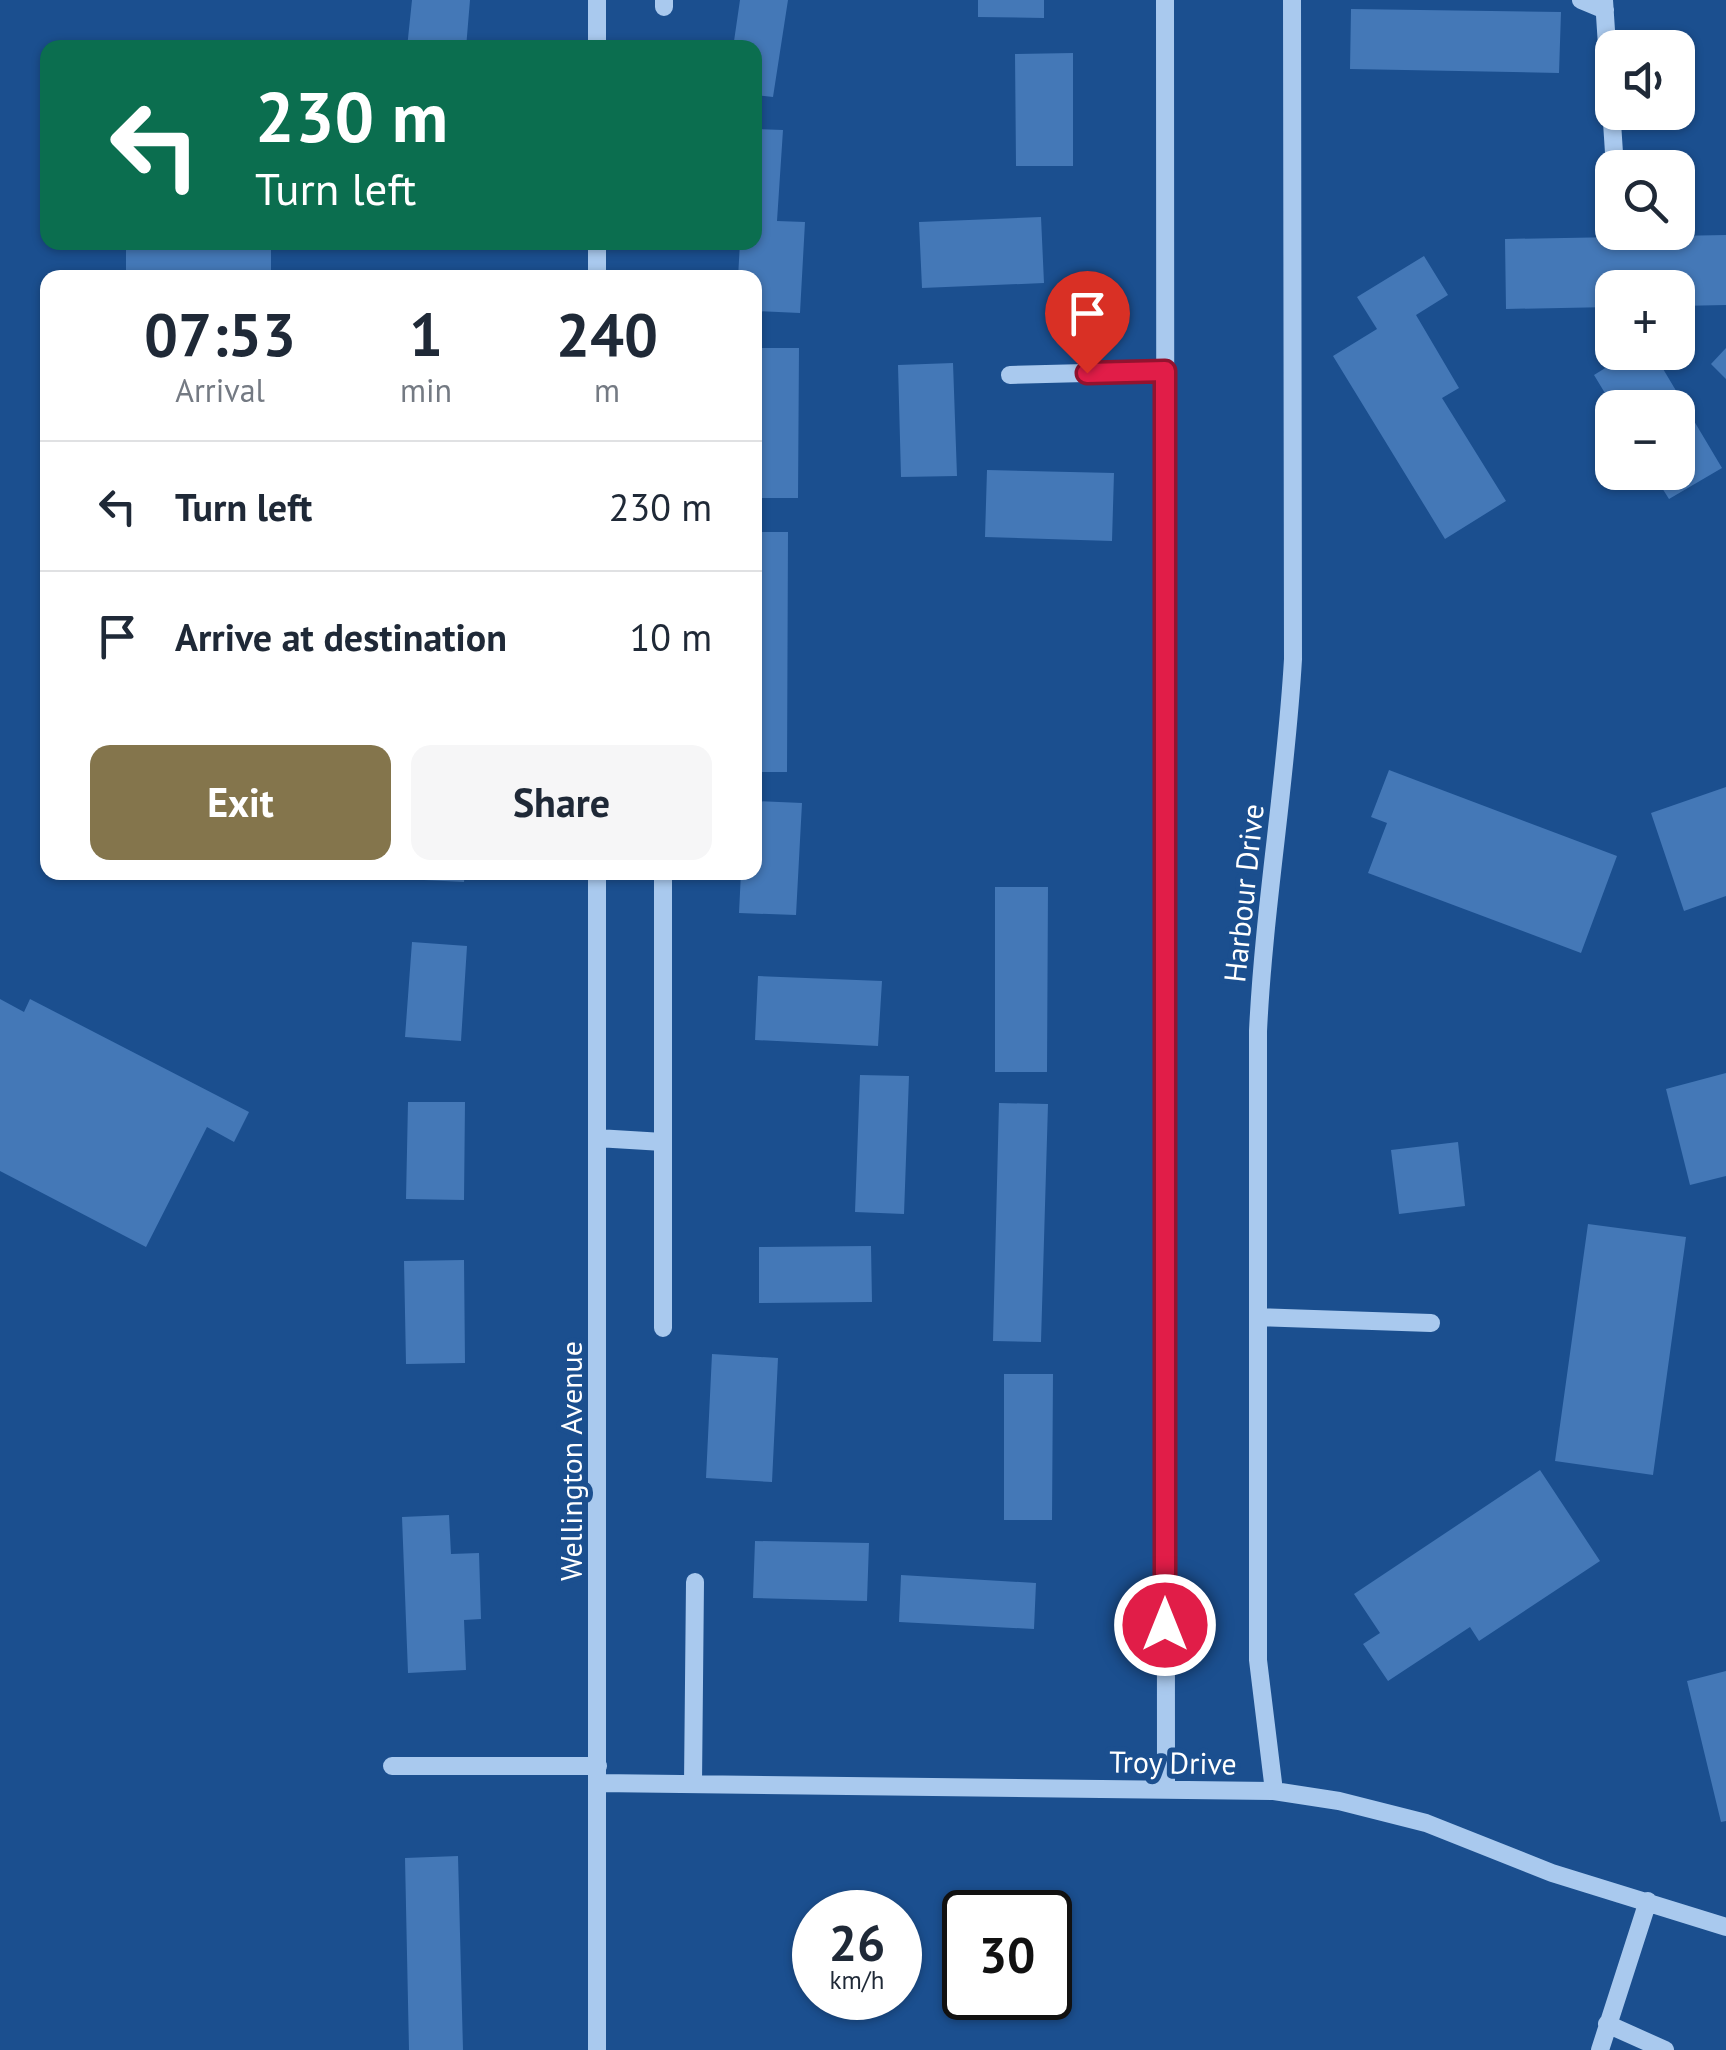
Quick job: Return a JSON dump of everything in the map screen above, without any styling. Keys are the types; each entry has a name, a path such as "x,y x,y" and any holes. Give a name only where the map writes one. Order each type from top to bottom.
{"street":[{"path":"596,0 596,40"},
{"path":"1165,0 1166,1789"},
{"name":"Harbour Drive","path":"1274,1791 1258,1660 1259,1012 1262,940 1293,659 1292,0"},
{"path":"1581,0 1604,5 1614,150"},
{"path":"1010,376 1165,371"},
{"name":"Wellington Avenue","path":"597,880 598,2050"},
{"path":"663,880 663,1328"},
{"path":"597,1138 663,1142"},
{"path":"1260,1317 1431,1323"},
{"path":"694,1784 695,1582"},
{"name":"Troy Drive","path":"392,1766 598,1774 694,1784 1274,1791 1426,1823 1552,1873 1726,1928"},
{"path":"1600,2050 1648,1901"},
{"path":"1608,2024 1665,2050"}],"building":[{"path":"412,0 470,0 467,40 408,40"},
{"path":"740,0 788,0 773,97 762,96 762,40 734,40"},
{"path":"978,0 1044,0 1044,18 978,17"},
{"path":"1351,9 1561,12 1559,73 1350,69"},
{"path":"1073,53 1073,166 1016,166 1015,54"},
{"path":"762,129 783,130 777,221 805,222 800,313 762,311 762,270 738,270 740,250 762,250"},
{"path":"1041,217 1044,283 922,288 919,222"},
{"path":"1726,235 1726,305 1695,306 1695,270 1595,270 1595,307 1506,309 1505,239 1595,237 1595,250 1695,250 1695,236"},
{"path":"126,250 271,250 271,270 126,270"},
{"path":"1424,256 1448,295 1416,315 1459,388 1442,398 1506,501 1445,539 1333,356 1377,329 1357,297"},
{"path":"762,348 799,348 798,498 762,498"},
{"path":"1726,348 1726,379 1711,364"},
{"path":"953,363 957,476 901,477 898,365"},
{"path":"1602,370 1664,370 1676,390 1603,390 1594,375"},
{"path":"1695,423 1722,468 1695,484"},
{"path":"987,470 1114,473 1112,541 985,537"},
{"path":"1663,490 1684,490 1669,499"},
{"path":"762,532 788,532 787,772 762,772"},
{"path":"1389,770 1617,856 1581,953 1368,873 1387,823 1371,817"},
{"path":"1726,787 1726,896 1684,911 1651,813"},
{"path":"762,801 802,803 796,915 739,913 741,880 762,880"},
{"path":"995,887 1048,887 1047,1072 995,1072"},
{"path":"412,942 467,946 461,1041 405,1037"},
{"path":"758,976 882,981 878,1046 755,1040"},
{"path":"0,999 24,1012 30,999 249,1112 234,1142 207,1127 146,1247 0,1171"},
{"path":"1726,1073 1726,1176 1690,1185 1666,1089"},
{"path":"860,1075 909,1076 904,1214 855,1212"},
{"path":"408,1102 465,1102 464,1200 406,1199"},
{"path":"999,1103 1048,1104 1041,1342 993,1341"},
{"path":"1458,1142 1465,1206 1399,1214 1391,1150"},
{"path":"1588,1224 1686,1237 1653,1475 1555,1461"},
{"path":"871,1246 872,1302 759,1303 759,1247"},
{"path":"464,1260 465,1363 406,1364 404,1261"},
{"path":"712,1354 778,1358 772,1482 706,1478"},
{"path":"1004,1374 1053,1374 1052,1520 1004,1520"},
{"path":"1540,1470 1600,1561 1479,1641 1470,1627 1388,1681 1363,1644 1380,1633 1354,1594"},
{"path":"449,1515 451,1554 479,1553 481,1619 464,1620 466,1670 408,1673 402,1517"},
{"path":"755,1541 869,1543 867,1601 753,1598"},
{"path":"901,1575 1036,1583 1034,1629 899,1622"},
{"path":"1726,1671 1726,1821 1721,1822 1687,1681"},
{"path":"458,1856 463,2050 409,2050 405,1858"}],"route":[{"path":"1087,373 1165,371 1165,1625"}]}
